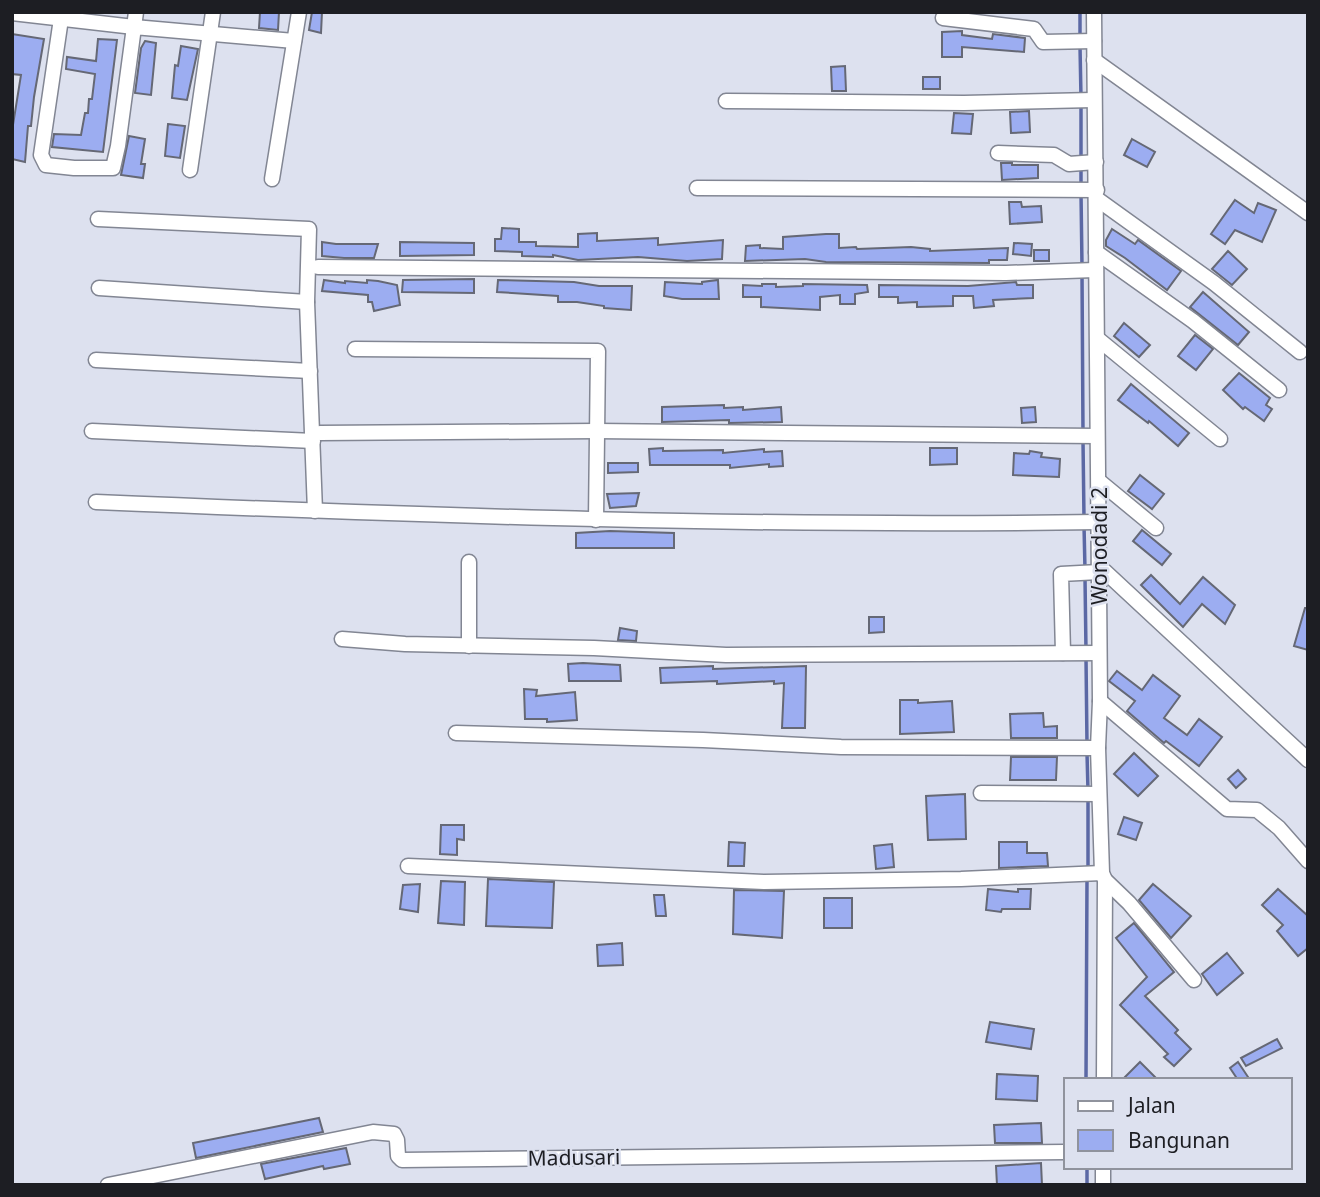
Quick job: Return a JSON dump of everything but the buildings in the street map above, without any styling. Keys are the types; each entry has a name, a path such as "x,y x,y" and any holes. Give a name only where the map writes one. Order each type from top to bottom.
{"street":[{"path":"190,170 213,12"},
{"path":"272,179 299,12"},
{"name":"Wonodadi 2","path":"1094,12 1085,41 1094,60 1085,101 1083,163 1090,192 1096,252 1085,270 1098,339 1087,437 1099,481 1090,522 1090,653 1100,701 1090,747 1104,1078"},
{"path":"12,13 135,19 210,33 295,41"},
{"path":"62,15 41,155 46,165 60,167 113,169 135,19"},
{"path":"943,18 1034,29 1044,42 1085,41"},
{"path":"1094,60 1308,213"},
{"path":"726,101 1085,101"},
{"path":"998,153 1054,155 1083,163"},
{"path":"696,188 1090,192 1214,283 1300,352"},
{"path":"98,219 309,229 307,302 310,371 317,437 314,511"},
{"path":"1096,252 1193,321 1279,390"},
{"path":"318,267 1006,273 1085,270"},
{"path":"99,288 307,302"},
{"path":"1098,339 1220,439"},
{"path":"355,349 598,351 596,520"},
{"path":"96,360 310,371"},
{"path":"92,431 317,437 596,431 1087,437"},
{"path":"1099,481 1156,528"},
{"path":"96,502 596,520 883,524 1090,522"},
{"path":"469,562 469,646"},
{"path":"1063,653 1061,574 1091,571 1308,760"},
{"path":"342,639 405,644 594,648 726,655 1090,653"},
{"path":"1100,701 1227,809 1257,810 1279,828 1308,861"},
{"path":"456,733 841,747 1090,747"},
{"path":"981,793 1091,794"},
{"path":"408,866 764,882 1096,875 1129,903 1194,980"},
{"name":"Madusari","path":"108,1185 373,1132 394,1134 398,1156 402,1160 1064,1152"}],"waterway":[{"path":"1080,12 1080,38"},
{"path":"1080,46 1081,98"},
{"path":"1081,105 1081,161"},
{"path":"1081,168 1081,185"},
{"path":"1081,193 1082,266"},
{"path":"1082,273 1083,434"},
{"path":"1083,441 1084,518"},
{"path":"1084,525 1085,570"},
{"path":"1085,578 1086,651"},
{"path":"1086,658 1087,745"},
{"path":"1087,753 1088,791"},
{"path":"1088,798 1088,871"},
{"path":"1086,1078 1087,879"},
{"path":"1087,1169 1087,1185"}]}
